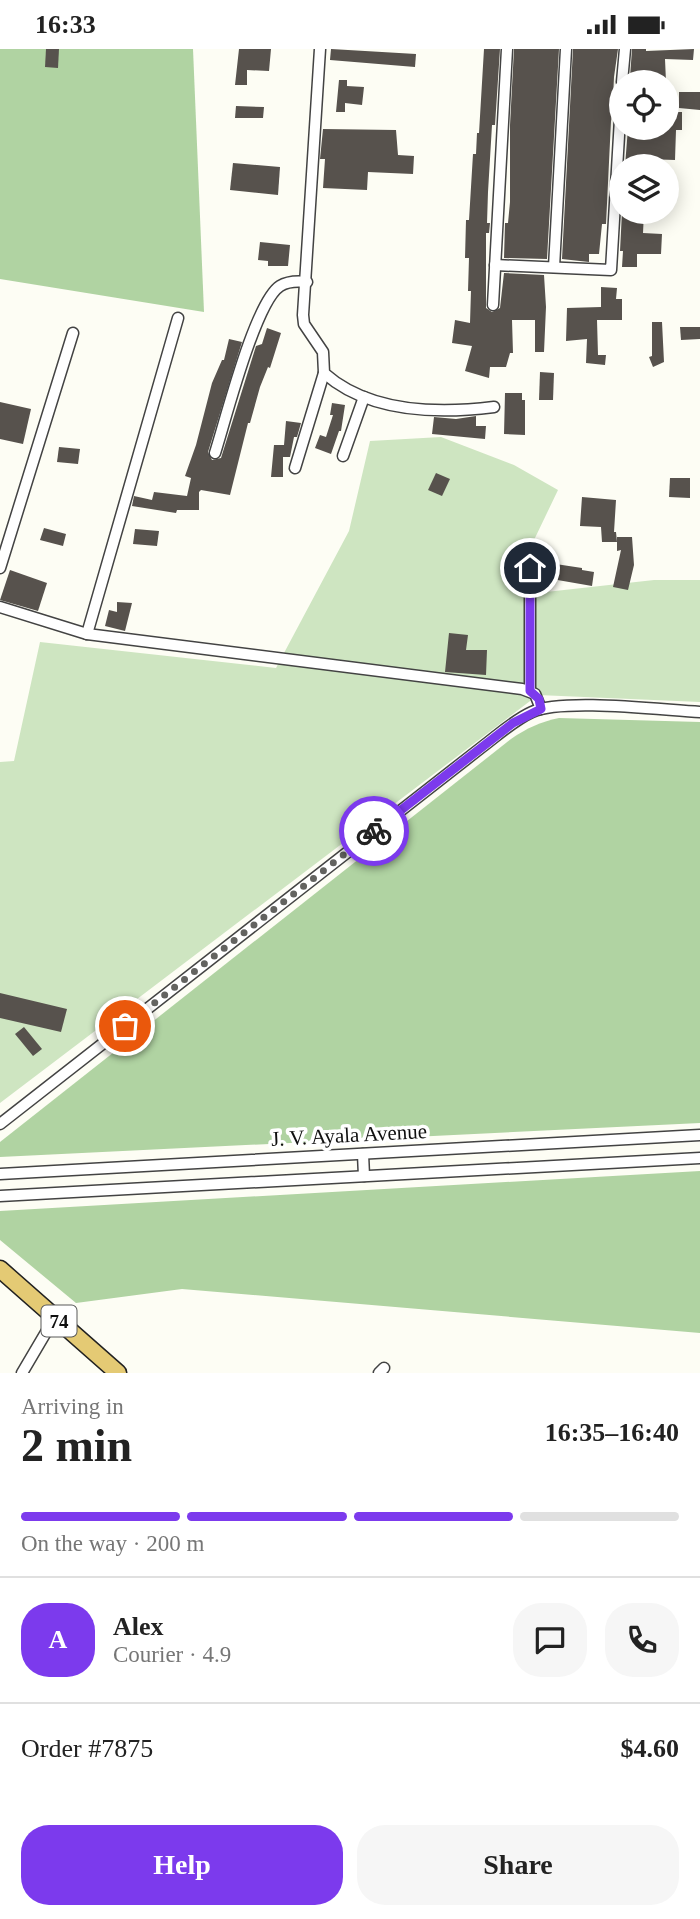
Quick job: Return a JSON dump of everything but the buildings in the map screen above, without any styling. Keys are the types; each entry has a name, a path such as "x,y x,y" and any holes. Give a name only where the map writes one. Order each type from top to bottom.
{"highway":[{"name":"74","path":"0,1269 118,1373"}],"street":[{"path":"296,468 324,373 320,345 304,324 320,49"},
{"path":"493,305 508,49"},
{"path":"554,267 566,49"},
{"path":"623,70 625,49"},
{"path":"495,265 611,270 619,140"},
{"path":"215,453 248,345 266,306 280,286 290,282 307,282"},
{"path":"86,634 178,319"},
{"path":"0,568 73,333"},
{"path":"324,373 334,382 364,397 397,406 431,411 494,407"},
{"path":"343,456 364,397"},
{"path":"530,568 530,691"},
{"path":"0,607 86,634 530,691 539,699 541,709"},
{"path":"0,1124 513,723 541,709 572,706 700,712"},
{"name":"J. V. Ayala Avenue","path":"0,1174 700,1135"},
{"path":"363,1154 364,1176"},
{"name":"J. V. Ayala Avenue","path":"0,1196 700,1158"},
{"path":"22,1373 55,1317"}],"green space":[{"path":"0,49 193,49 204,312 0,279"},
{"path":"441,437 514,465 558,490 523,563 546,592 654,580 700,580 700,702 538,695 0,1103 0,762 14,761 40,642 276,668 349,531 370,441"},
{"path":"559,718 700,722 700,1123 0,1157 0,1142 511,739 534,726"},
{"path":"700,1171 700,1333 182,1289 76,1303 0,1240 0,1211"}],"way so far":[{"path":"125,1026 374,831"}],"route":[{"path":"374,831 513,723 541,709 539,699 530,691 530,568"}]}
